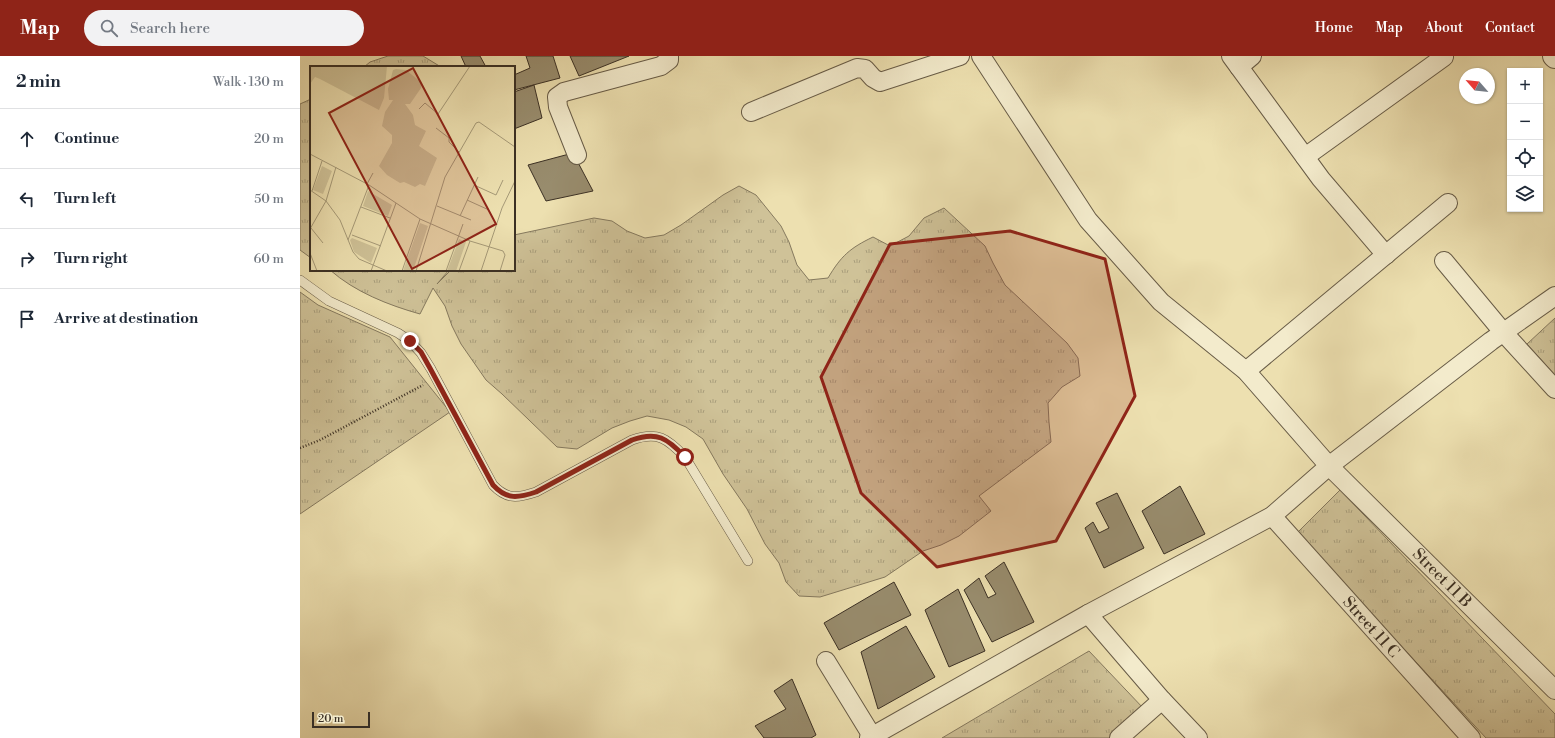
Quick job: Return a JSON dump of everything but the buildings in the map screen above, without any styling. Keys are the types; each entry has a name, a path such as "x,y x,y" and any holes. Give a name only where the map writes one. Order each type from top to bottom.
{"street":[{"path":"577,155 558,108 557,97 564,92 661,66 668,60 669,56"},
{"path":"751,112 857,68 865,69 873,78 880,82 960,56"},
{"name":"Street 11 B","path":"981,56 1088,220 1161,302 1246,371 1329,466 1555,690"},
{"path":"1305,157 1444,56"},
{"path":"1241,60 1321,179 1386,255"},
{"path":"1246,371 1448,203"},
{"path":"1444,261 1503,332 1555,389"},
{"path":"826,661 880,735 1088,614 1272,516 1329,466 1503,332 1555,296"},
{"name":"Street 11 C","path":"1272,516 1471,738"},
{"path":"1088,614 1162,700 1198,738"},
{"path":"1119,738 1162,700"}],"lane":[{"path":"300,280 329,301 398,333 410,341 421,352 493,485 505,495 515,497 536,492 632,440 644,436 654,436 664,439 674,445 685,457 748,561"}],"path":[{"path":"300,448 320,440 436,378"}],"highlighted area":[{"path":"1010,231 1105,259 1135,396 1056,541 937,567 861,493 821,377 890,244"}],"green space":[{"path":"388,56 423,56 439,66 365,66 370,62"},
{"path":"310,99 310,257 300,250 300,104"},
{"path":"739,186 756,195 781,226 789,242 797,265 809,280 828,278 837,264 847,253 873,237 890,246 909,236 924,218 944,208 985,246 1005,285 1067,343 1078,358 1080,376 1062,387 1048,403 1051,442 979,496 991,511 959,536 941,545 923,551 885,577 820,597 799,596 786,582 779,563 765,544 747,509 723,474 703,439 686,427 669,420 647,416 612,428 577,449 557,447 486,380 461,344 452,326 445,306 433,288 420,314 372,297 350,285 331,271 448,271 437,284 450,271 515,271 515,235 594,218 612,221 627,231 645,238 664,235 681,225 723,195"},
{"path":"300,292 318,305 390,337 450,412 300,514"},
{"path":"1555,318 1555,375 1527,344"},
{"path":"1340,490 1555,714 1555,738 1486,738 1297,533"},
{"path":"1089,651 1144,709 1109,738 942,738"}],"route":[{"path":"410,341 421,352 493,485 505,495 515,497 536,492 632,440 644,436 654,436 664,439 674,445 685,457"}]}
